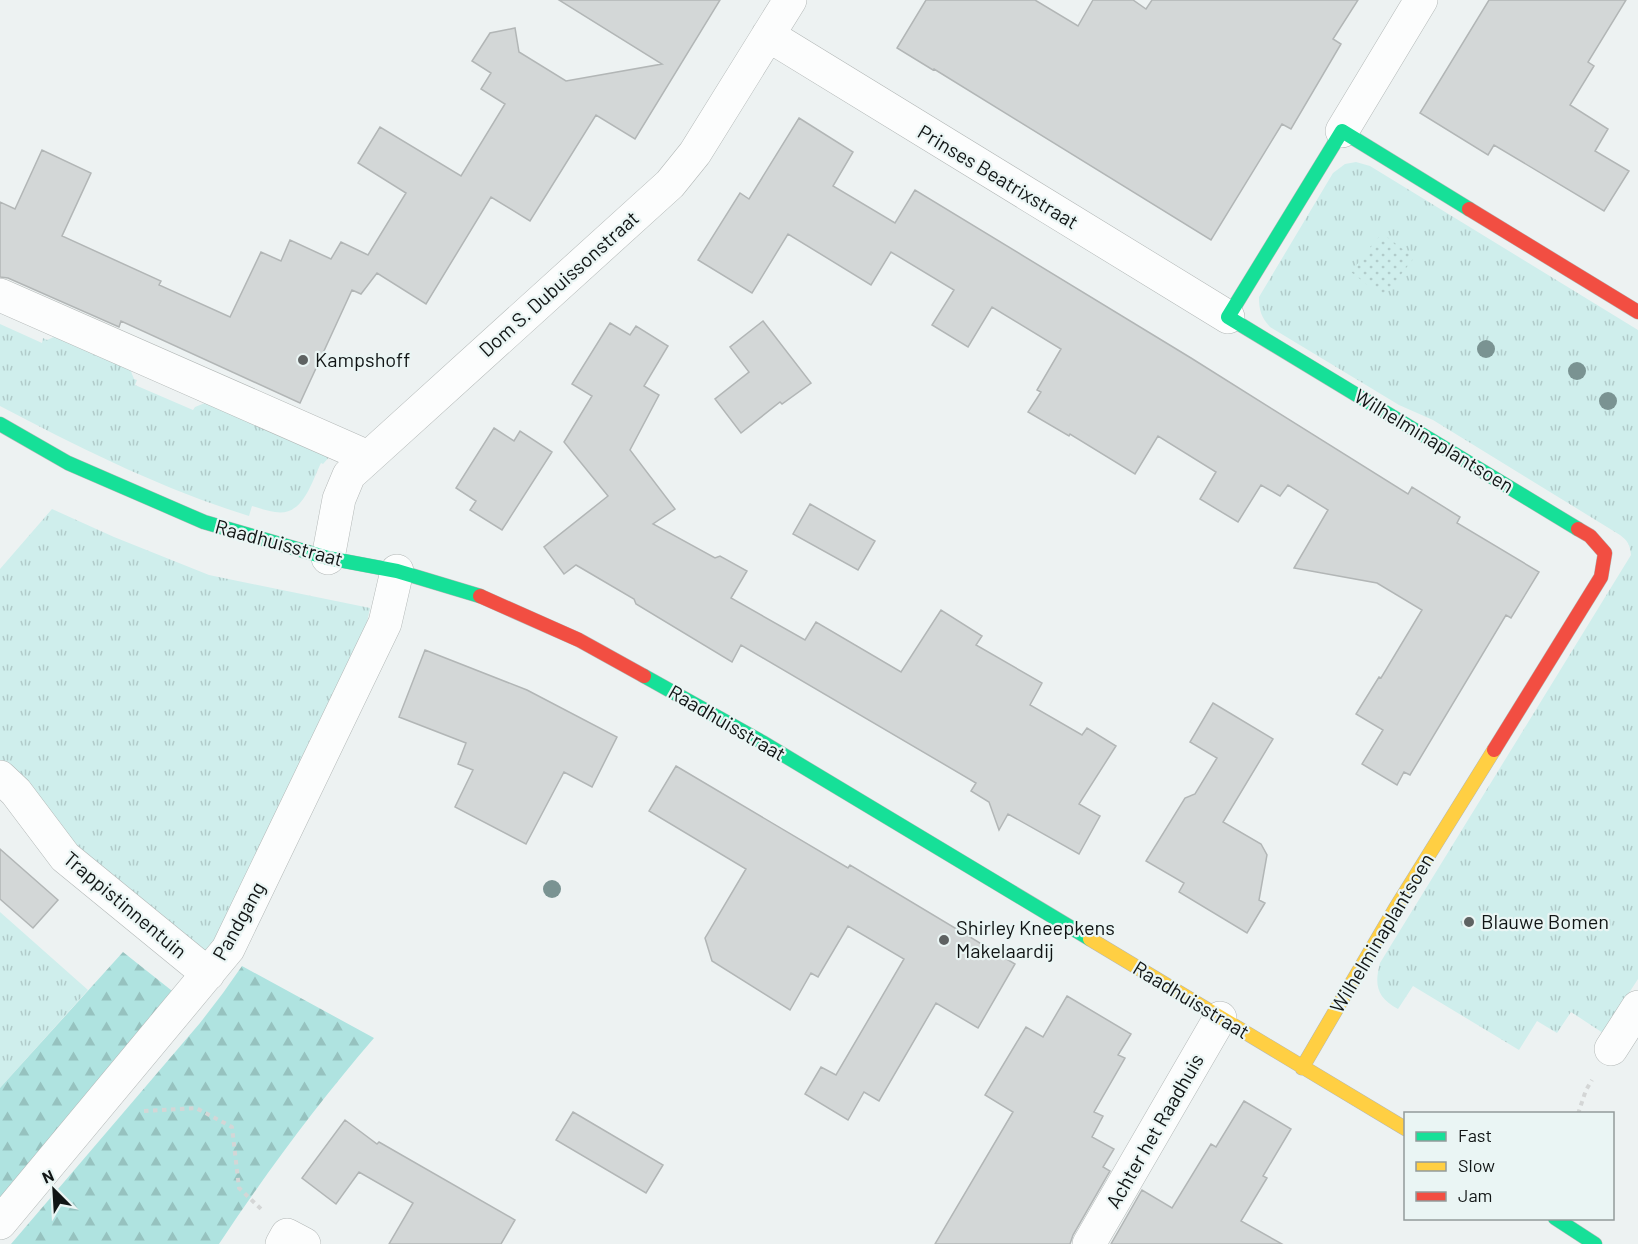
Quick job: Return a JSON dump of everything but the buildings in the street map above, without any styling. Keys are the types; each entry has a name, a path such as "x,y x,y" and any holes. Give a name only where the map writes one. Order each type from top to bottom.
{"street":[{"name":"Dom S. Dubuissonstraat","path":"328,558 339,499 349,475 670,184 695,153 790,0"},
{"path":"1228,317 1421,0"},
{"name":"Prinses Beatrixstraat","path":"768,35 1228,317"},
{"path":"1342,131 1638,312"},
{"path":"0,295 368,457"},
{"name":"Wilhelminaplantsoen","path":"1228,317 1590,536 1605,553 1600,577 1395,909 1302,1068"},
{"name":"Raadhuisstraat","path":"0,424 68,463 204,522 328,558 397,571 474,593 579,640 762,742 1404,1128"},
{"name":"Pandgang","path":"0,1223 228,949 385,622 397,571"},
{"name":"Trappistinnentuin","path":"0,777 16,792 65,857 208,974"},
{"path":"1611,1049 1638,1007"},
{"name":"Achter het Raadhuis","path":"1089,1244 1221,1018"},
{"path":"1558,1220 1595,1244"}],"path":[{"path":"106,1096 138,1112 196,1108 232,1127 239,1188 291,1241"}],"green space":[{"path":"1356,162 1370,166 1638,330 1638,979 1603,1033 1571,1012 1557,1033 1537,1021 1519,1050 1413,986 1398,1009 1385,1000 1379,990 1377,978 1380,963 1631,555 1628,544 1620,535 1433,420 1399,405 1270,327 1264,320 1259,297 1333,173 1345,164"},
{"path":"1382,233 1414,258 1383,297 1351,272"},
{"path":"0,324 42,343 43,338 47,340 61,334 128,364 134,379 137,380 135,385 193,410 210,401 330,456 323,464 321,463 305,497 293,509 285,512 272,512 252,506 249,516 185,493 91,452 0,406"},
{"path":"52,509 209,575 370,608 367,622 219,938 206,955 75,850 19,779 0,761 0,569"},
{"path":"0,912 88,990 0,1088"},
{"path":"123,952 176,994 0,1200 0,1088"},
{"path":"242,966 374,1038 293,1139 219,1244 11,1244 200,1023"}],"traffic: fast":[{"path":"1469,209 1342,131 1228,317 1578,529"},
{"path":"0,424 68,463 204,522 328,558 397,571 480,596"},
{"path":"644,676 762,742 1090,939"},
{"path":"1558,1220 1595,1244"}],"traffic: slow":[{"path":"1302,1068 1395,909 1494,750"},
{"path":"1090,939 1404,1128"}],"traffic: jam":[{"path":"1469,209 1638,312"},
{"path":"1494,750 1601,577 1605,553 1590,536 1578,529"},
{"path":"480,596 579,640 644,676"}],"place":[{"name":"Kampshoff","path":"303,360"},
{"name":"Blauwe Bomen","path":"1469,922"},
{"name":"Shirley Kneepkens Makelaardij","path":"944,940"}]}
